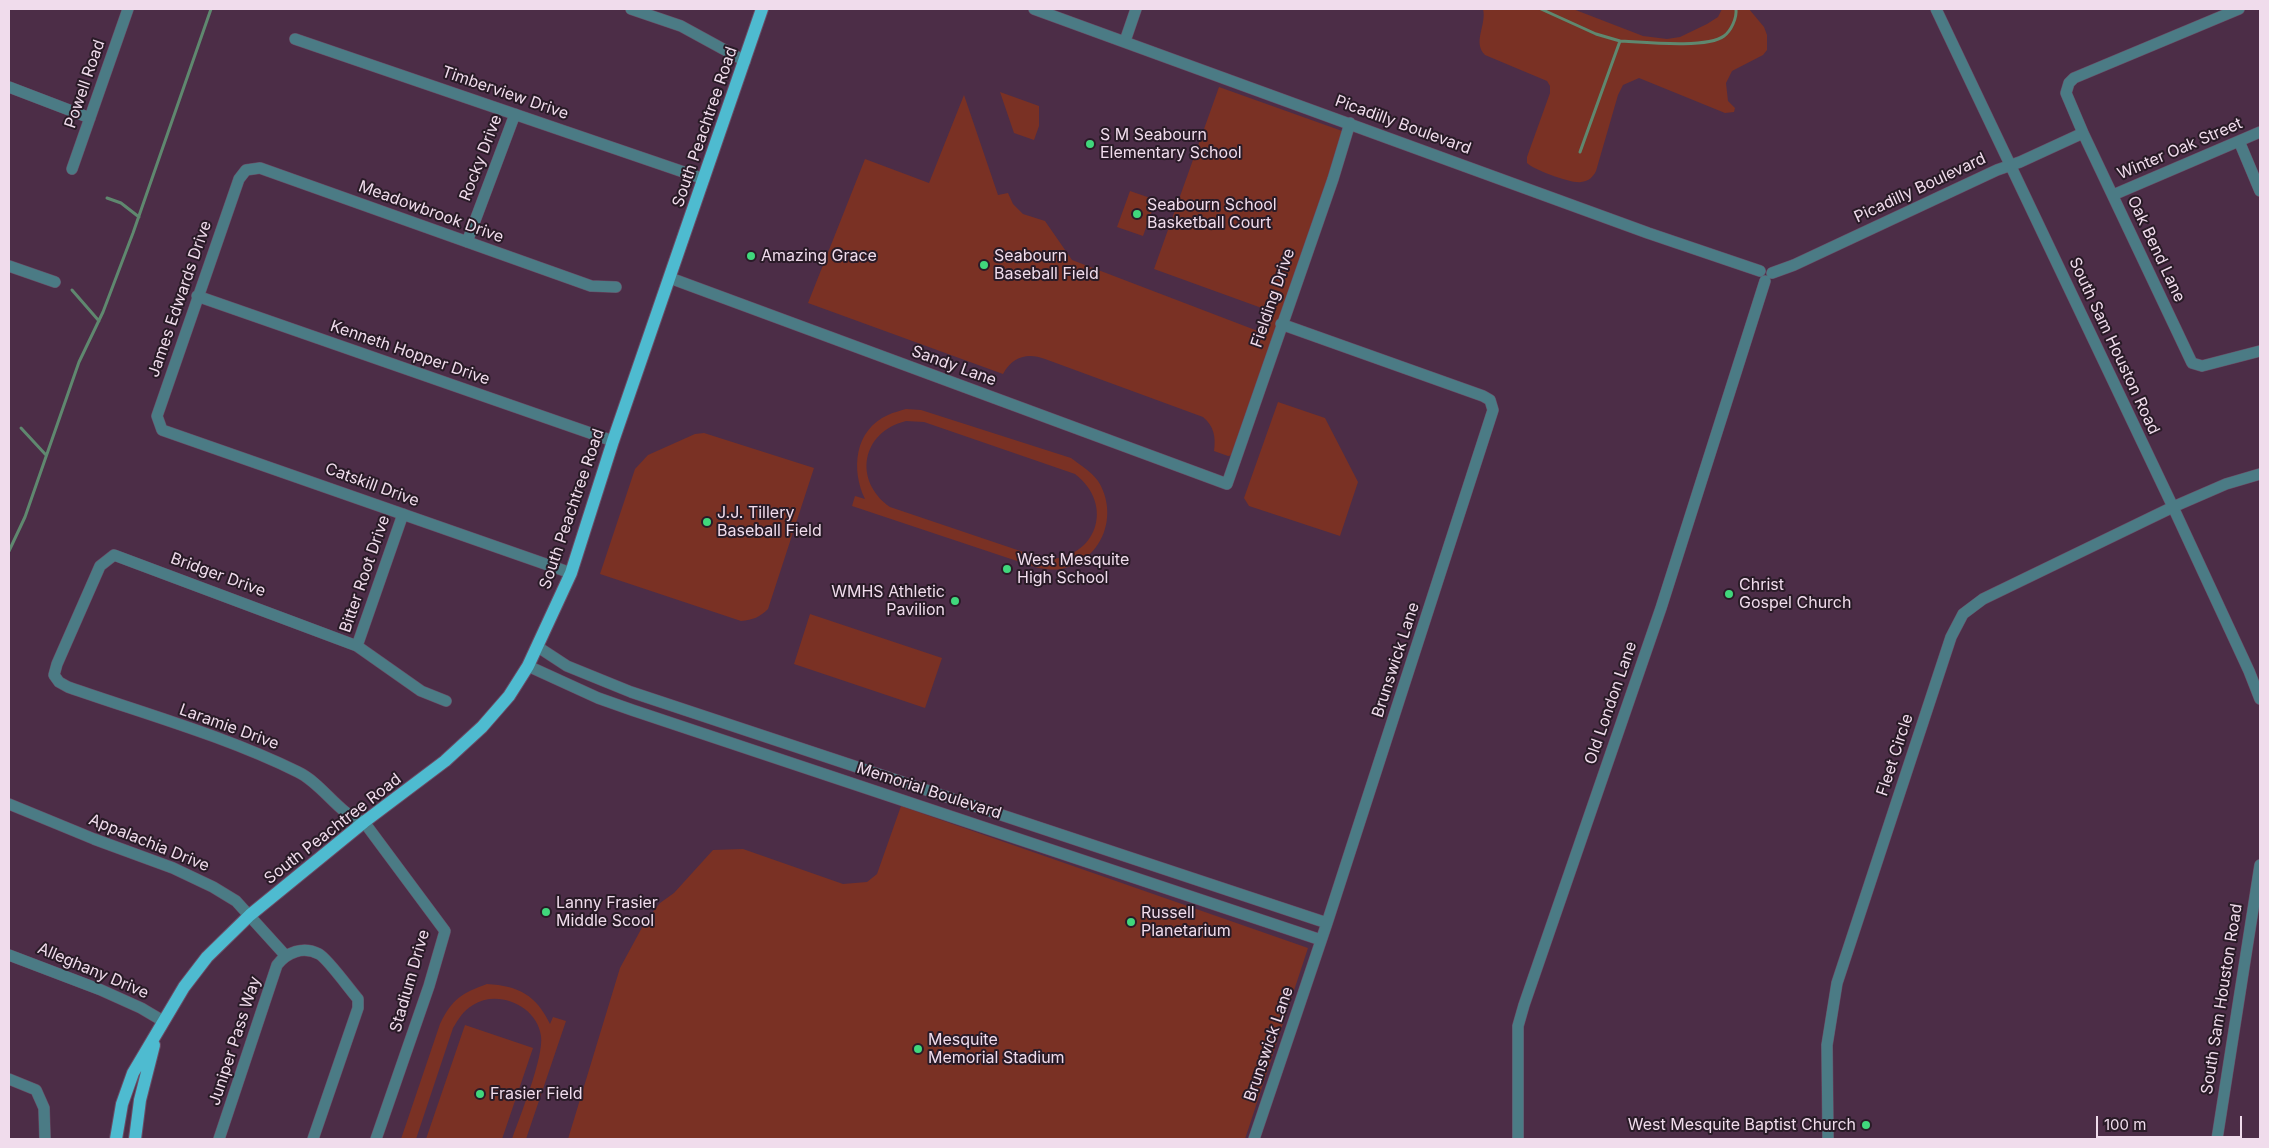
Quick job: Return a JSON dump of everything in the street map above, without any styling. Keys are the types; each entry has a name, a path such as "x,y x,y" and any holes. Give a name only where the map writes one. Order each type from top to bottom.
{"main road":[{"name":"South Peachtree Road","path":"116,1139 122,1104 133,1073 184,987 207,957 250,915 364,822 416,784 482,727 509,696 528,666 571,573 613,441 762,9"},
{"path":"135,1139 144,1081 161,1025"}],"street":[{"name":"Powell Road","path":"72,169 128,9"},
{"path":"631,9 681,26 745,61"},
{"name":"Picadilly Boulevard","path":"1034,9 1766,275 1794,265 2083,133"},
{"path":"1125,42 1136,9"},
{"name":"South Sam Houston Road","path":"1936,9 2173,507 2249,671 2260,699"},
{"name":"Oak Bend Lane","path":"2239,9 2074,78 2066,93 2083,133 2192,362 2202,366 2260,351"},
{"name":"Timberview Drive","path":"295,39 704,179"},
{"path":"9,87 90,118"},
{"name":"Rocky Drive","path":"467,242 515,114"},
{"name":"Fielding Drive","path":"1227,484 1281,324 1333,179 1350,123"},
{"name":"Winter Oak Street","path":"2113,195 2260,132"},
{"path":"2238,142 2260,191"},
{"name":"Meadowbrook Drive","path":"239,179 246,170 260,168 591,286 616,287"},
{"name":"James Edwards Drive","path":"162,430 156,416 239,179"},
{"path":"9,266 55,282"},
{"name":"Old London Lane","path":"1518,1139 1518,1026 1524,1005 1661,608 1766,275"},
{"name":"Sandy Lane","path":"670,278 1227,484"},
{"name":"Kenneth Hopper Drive","path":"197,296 613,441"},
{"name":"Brunswick Lane","path":"1254,1139 1322,940 1494,410 1490,400 1483,396 1281,324"},
{"name":"Catskill Drive","path":"162,430 571,573"},
{"name":"Fleet Circle","path":"1828,1139 1827,1045 1837,983 1951,637 1963,614 1983,599 2173,507 2226,484 2260,474"},
{"name":"Bitter Root Drive","path":"357,646 403,514"},
{"name":"Bridger Drive","path":"68,687 59,682 54,675 56,664 100,566 114,554 357,646 421,692 446,701"},
{"name":"Memorial Boulevard","path":"538,647 567,666 630,692 1327,924"},
{"name":"Memorial Boulevard","path":"528,666 598,698 632,710 1322,940"},
{"name":"Laramie Drive","path":"68,687 264,755 303,774 329,794 352,819 364,822"},
{"name":"Appalachia Drive","path":"9,804 94,839 173,868 213,887 236,901 285,955"},
{"name":"Stadium Drive","path":"364,822 445,931 429,986 376,1139"},
{"name":"South Sam Houston Road","path":"2216,1139 2260,864"},
{"path":"285,955 294,951 306,951 320,955 358,999 358,1008 313,1139"},
{"name":"Alleghany Drive","path":"9,955 101,990 141,1008 161,1025"},
{"name":"Juniper Pass Way","path":"219,1139 277,965 285,955"},
{"path":"9,1080 36,1090 44,1108 45,1139"}],"shaded area":[{"path":"1483,9 1573,9 1643,36 1667,39 1680,37 1707,24 1718,17 1722,9 1749,9 1764,27 1767,35 1767,50 1763,55 1732,71 1726,83 1728,101 1735,108 1734,112 1725,113 1639,78 1623,85 1618,95 1596,171 1588,180 1576,182 1545,173 1527,163 1527,157 1550,93 1550,86 1547,81 1485,55 1480,45"},
{"path":"1219,87 1345,132 1233,455 1228,456 1214,451 1215,441 1213,432 1210,424 1203,417 1045,359 1026,356 1015,360 1003,374 808,303 865,159 929,183 964,95 998,195 1008,193 1013,204 1023,214 1045,221 1072,260 1263,333 1270,311 1154,269"},
{"path":"1000,92 1039,106 1039,126 1034,140 1014,133"},
{"name":"Seabourn School Basketball Court","path":"1130,191 1156,200 1143,236 1117,227"},
{"path":"1278,402 1325,418 1358,482 1340,536 1249,506 1244,498"},
{"path":"906,409 921,410 1071,458 1095,477 1104,494 1107,520 1104,533 1098,545 1078,563 1065,568 1055,570 1038,568 852,506 855,496 865,499 858,476 857,464 858,452 868,430 890,414","holes":["906,421 924,422 1075,474 1088,487 1095,501 1097,515 1094,529 1087,541 1077,551 1062,557 1044,559 890,507 878,496 871,484 867,471 867,458 871,446 879,435 891,427"]},
{"name":"J.J. Tillery Baseball Field","path":"704,433 814,468 768,609 759,616 749,620 741,621 600,574 635,469 648,455 695,434"},
{"path":"810,614 942,658 925,708 794,664"},
{"name":"Mesquite Memorial Stadium","path":"901,806 1308,948 1245,1139 568,1139 620,968 645,922 660,903 674,893 713,850 743,849 843,884 867,882 877,874"},
{"path":"487,984 508,987 525,994 539,1006 550,1024 553,1017 566,1021 526,1139 512,1139 539,1058 541,1036 538,1025 524,1009 515,1003 494,999 473,1005 457,1021 416,1139 401,1139 444,1015 464,994"},
{"name":"Frasier Field","path":"465,1025 533,1048 502,1139 426,1139"}],"waterway":[{"path":"9,551 25,517 79,362 103,312 133,233 211,9"},
{"path":"1541,9 1596,34 1620,41 1580,152"},
{"path":"1620,41 1689,44 1716,40 1724,36 1731,28 1736,9"},
{"path":"107,198 121,203 139,217"},
{"path":"72,290 99,321"},
{"path":"21,428 46,455"}],"place":[{"name":"S M Seabourn Elementary School","path":"1090,144"},
{"name":"Seabourn School Basketball Court","path":"1137,214"},
{"name":"Amazing Grace","path":"751,256"},
{"name":"Seabourn Baseball Field","path":"984,265"},
{"name":"J.J. Tillery Baseball Field","path":"707,522"},
{"name":"West Mesquite High School","path":"1007,569"},
{"name":"Christ Gospel Church","path":"1729,594"},
{"name":"WMHS Athletic Pavilion","path":"955,601"},
{"name":"Lanny Frasier Middle Scool","path":"546,912"},
{"name":"Russell Planetarium","path":"1131,922"},
{"name":"Mesquite Memorial Stadium","path":"918,1049"},
{"name":"Frasier Field","path":"480,1094"},
{"name":"West Mesquite Baptist Church","path":"1866,1125"}]}
